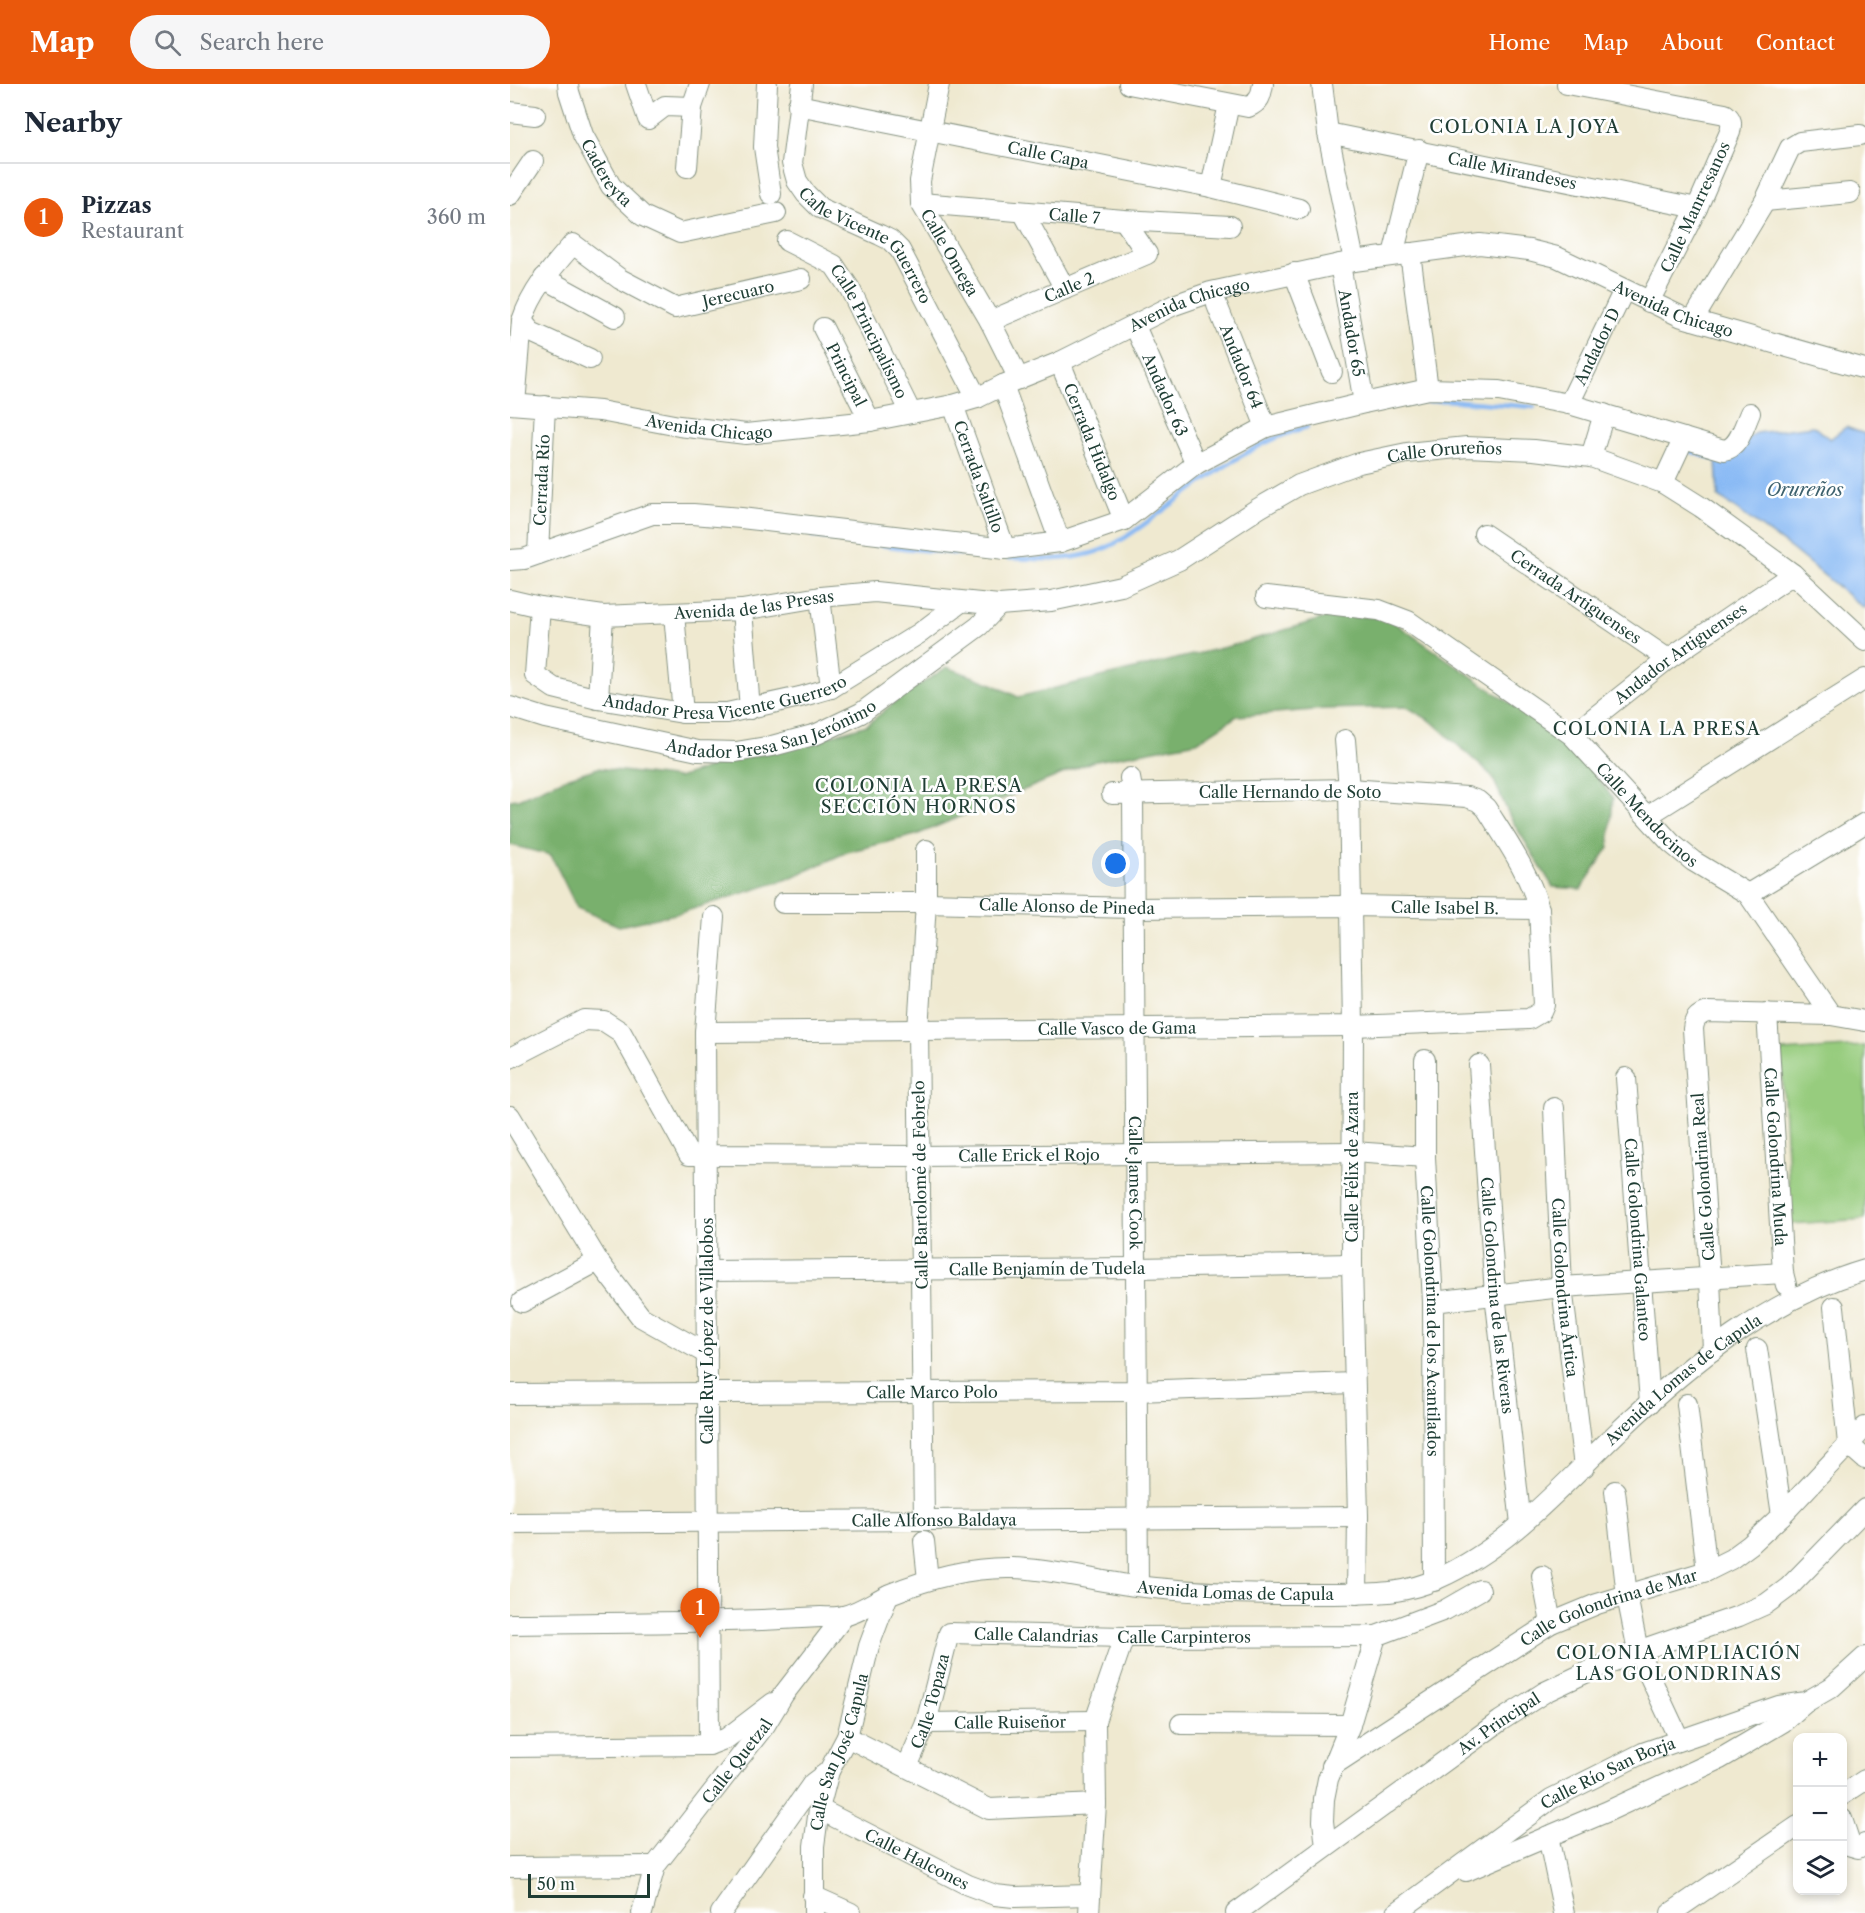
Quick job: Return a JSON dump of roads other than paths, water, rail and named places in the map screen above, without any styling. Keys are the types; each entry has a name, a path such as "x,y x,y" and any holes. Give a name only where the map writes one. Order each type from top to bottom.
{"street":[{"name":"Cadereyta","path":"568,84 583,135 611,186 643,216 680,233 774,204 764,147 764,85"},
{"path":"636,84 648,118 665,106 692,107"},
{"path":"687,167 692,107 700,84"},
{"name":"Calle Vicente Guerrero","path":"802,84 792,163 797,181 820,208 890,240 900,250 977,398"},
{"name":"Calle Omega","path":"939,84 920,181 921,203 990,321 1060,542"},
{"path":"1129,84 1248,107 1256,104 1261,96 1263,84"},
{"name":"Andador 65","path":"1322,84 1364,403"},
{"name":"Calle Manrresanos","path":"1566,84 1725,114 1730,118 1732,124 1730,132 1696,208 1649,302"},
{"path":"1211,187 1229,104"},
{"name":"Calle Capa","path":"798,105 1211,187 1299,209"},
{"path":"510,112 535,115"},
{"name":"Calle Mirandeses","path":"1328,133 1696,208"},
{"path":"1693,320 1765,201 1790,148 1800,142 1860,135"},
{"path":"1419,150 1402,254 1428,389"},
{"path":"510,195 532,161"},
{"path":"1765,201 1850,193"},
{"name":"Calle 7","path":"921,203 1124,220 1230,226"},
{"path":"1023,212 1065,289"},
{"name":"Calle 2","path":"990,321 1146,254 1124,220"},
{"name":"Calle Principalismo","path":"787,241 834,265 850,289 911,413"},
{"name":"Jerecuaro","path":"544,278 573,244 620,279 675,308 801,279"},
{"name":"Avenida Chicago","path":"512,404 600,411 679,426 746,434 870,421 953,405 977,398 1060,362 1174,305 1211,291 1347,262 1480,244 1529,250 1557,257 1649,302 1693,320 1865,369"},
{"path":"1294,273 1332,372"},
{"path":"512,404 520,310 544,278 615,317"},
{"name":"Andador D","path":"1569,404 1624,290"},
{"name":"Andador 64","path":"1217,305 1266,427"},
{"path":"520,310 531,332 590,359"},
{"name":"Andador 63","path":"1135,326 1196,464"},
{"name":"Principal","path":"823,328 870,421"},
{"name":"Cerrada Hidalgo","path":"1060,362 1124,520"},
{"path":"510,560 538,554 652,514 693,514 741,518 1005,549 1060,542 1124,520 1196,464 1266,427 1428,389 1499,391 1569,404 1724,450 1736,444 1750,413"},
{"name":"Cerrada Saltillo","path":"953,405 1005,549"},
{"name":"Cerrada Río","path":"538,554 545,406"},
{"path":"1591,457 1604,414"},
{"path":"1663,483 1684,438"},
{"name":"Calle Orureños","path":"999,605 1051,601 1121,586 1179,561 1259,508 1299,485 1359,463 1407,453 1467,447 1534,450 1591,457 1663,483 1701,507 1794,574 1865,641"},
{"name":"Cerrada Artiguenses","path":"1484,534 1668,659"},
{"name":"Andador Artiguenses","path":"1572,735 1668,659 1794,574"},
{"name":"Avenida de las Presas","path":"510,600 540,607 603,616 674,615 742,610 820,597 875,592 999,605"},
{"path":"820,597 831,688"},
{"name":"Calle Mendocinos","path":"1266,597 1379,610 1408,621 1572,735 1671,843 1692,861 1748,894 1831,1015"},
{"name":"Andador Presa Vicente Guerrero","path":"540,607 535,675 554,688 598,699 683,713 727,713 831,688 920,633 961,602"},
{"name":"Andador Presa San Jerónimo","path":"510,707 545,718 698,751 736,752 772,746 817,734 861,713 979,626 999,605"},
{"path":"742,610 750,709"},
{"path":"674,615 683,713"},
{"path":"598,699 603,616"},
{"path":"1647,816 1865,679"},
{"name":"Calle Félix de Azara","path":"1345,740 1349,789 1353,1026 1352,1264 1358,1517 1357,1594"},
{"name":"Calle Hernando de Soto","path":"1112,794 1131,786 1349,789 1467,797 1478,801 1486,808 1530,880 1539,909"},
{"name":"Calle James Cook","path":"1131,786 1134,908 1138,1586"},
{"path":"1748,894 1863,830"},
{"name":"Calle Bartolomé de Febrelo","path":"924,1520 918,1030 926,903 926,850"},
{"name":"Calle Alonso de Pineda","path":"783,903 926,903 1134,908 1350,906"},
{"name":"Calle Isabel B.","path":"1350,906 1539,909"},
{"name":"Calle Vasco de Gama","path":"705,1032 1353,1026 1529,1019 1541,1012 1544,1005 1539,909"},
{"name":"Calle Ruy López de Villalobos","path":"709,1745 705,1032 714,917"},
{"name":"Calle Golondrina Real","path":"1713,1350 1694,1021 1707,1011 1767,1013"},
{"path":"1767,1013 1831,1015 1865,1021"},
{"name":"Calle Golondrina Muda","path":"1767,1013 1783,1273 1790,1299"},
{"path":"510,1058 584,1020 604,1021 621,1032 689,1155 706,1156"},
{"name":"Calle Golondrina de los Acantilados","path":"1425,1060 1425,1158 1433,1302 1434,1581"},
{"name":"Calle Golondrina de las Riveras","path":"1479,1065 1495,1294 1521,1524"},
{"name":"Calle Golondrina Galanteo","path":"1626,1078 1650,1403"},
{"name":"Calle Golondrina Ártica","path":"1554,1108 1562,1287 1584,1467"},
{"path":"510,1116 598,1261 641,1317 706,1354"},
{"name":"Calle Erick el Rojo","path":"706,1156 1353,1152 1425,1158"},
{"path":"522,1302 598,1261"},
{"name":"Calle Benjamín de Tudela","path":"706,1271 1352,1264"},
{"name":"Avenida Lomas de Capula","path":"510,1624 707,1622 844,1616 888,1595 928,1580 966,1570 1015,1568 1138,1586 1239,1594 1385,1595 1434,1581 1475,1560 1521,1524 1584,1467 1619,1430 1713,1350 1790,1299 1831,1280 1865,1270"},
{"path":"1433,1302 1562,1287 1783,1273"},
{"path":"1834,1307 1848,1444 1865,1459"},
{"path":"1757,1349 1782,1515"},
{"name":"Calle Marco Polo","path":"510,1394 1137,1391 1354,1383"},
{"path":"1687,1404 1707,1570"},
{"name":"Calle Golondrina de Mar","path":"1332,1766 1551,1623 1597,1604 1707,1570 1731,1559 1750,1545 1782,1515 1865,1427"},
{"path":"1615,1491 1627,1596 1638,1651 1679,1739"},
{"name":"Av. Principal","path":"1236,1913 1500,1721 1545,1692 1638,1651 1739,1616 1766,1604 1789,1587 1865,1509"},
{"name":"Calle Alfonso Baldaya","path":"510,1523 1358,1517"},
{"path":"924,1541 928,1580"},
{"path":"1542,1576 1551,1623"},
{"name":"Calle Carpinteros","path":"1090,1904 1096,1804 1095,1721 1124,1637 1376,1636 1445,1610 1480,1590"},
{"name":"Calle San José Capula","path":"814,1905 814,1846 819,1809 829,1771 847,1737 869,1646 888,1595"},
{"name":"Calle Quetzal","path":"642,1913 655,1866 765,1725 783,1695 844,1616"},
{"name":"Calle Calandrias","path":"949,1633 1124,1637"},
{"name":"Calle Topaza","path":"908,1767 926,1724 949,1633"},
{"path":"1326,1847 1323,1821 1324,1799 1332,1766 1350,1725 1376,1636"},
{"name":"Calle Río San Borja","path":"1396,1913 1548,1836 1606,1812 1720,1758 1783,1722 1806,1702 1832,1687 1864,1657"},
{"path":"510,1747 709,1745 727,1738 783,1695"},
{"name":"Calle Río San Borja","path":"1424,1899 1551,1799 1643,1753 1679,1739 1779,1706 1806,1702"},
{"name":"Calle Ruiseñor","path":"926,1724 1095,1721"},
{"path":"1181,1724 1350,1725"},
{"path":"847,1737 989,1809 1096,1804"},
{"path":"721,1913 813,1783 829,1771"},
{"path":"1847,1792 1865,1779"},
{"name":"Calle Halcones","path":"819,1809 968,1885 995,1895 1090,1904"},
{"path":"1847,1827 1858,1845"},
{"path":"1671,1913 1793,1829"},
{"path":"1548,1836 1564,1913"},
{"path":"510,1867 655,1866"},
{"path":"814,1905 851,1913"}],"water":[{"name":"Orureños","path":"1813,426 1830,439 1846,427 1865,434 1865,609 1793,550 1718,496 1716,460 1756,433"}],"waterway":[{"path":"1405,403 1446,400 1534,407"},
{"path":"1007,558 1069,558 1099,551 1138,529 1249,451 1307,427"},
{"path":"1684,449 1721,461"},
{"path":"813,536 983,556"},
{"path":"536,565 579,550"}],"place":[{"name":"Pizzas","path":"700,1638"}],"district":[{"name":"COLONIA LA JOYA","path":"1525,127"},
{"name":"COLONIA LA PRESA","path":"1657,729"},
{"name":"COLONIA LA PRESA SECCIÓN HORNOS","path":"919,796"},
{"name":"COLONIA AMPLIACIÓN LAS GOLONDRINAS","path":"1679,1663"}]}
